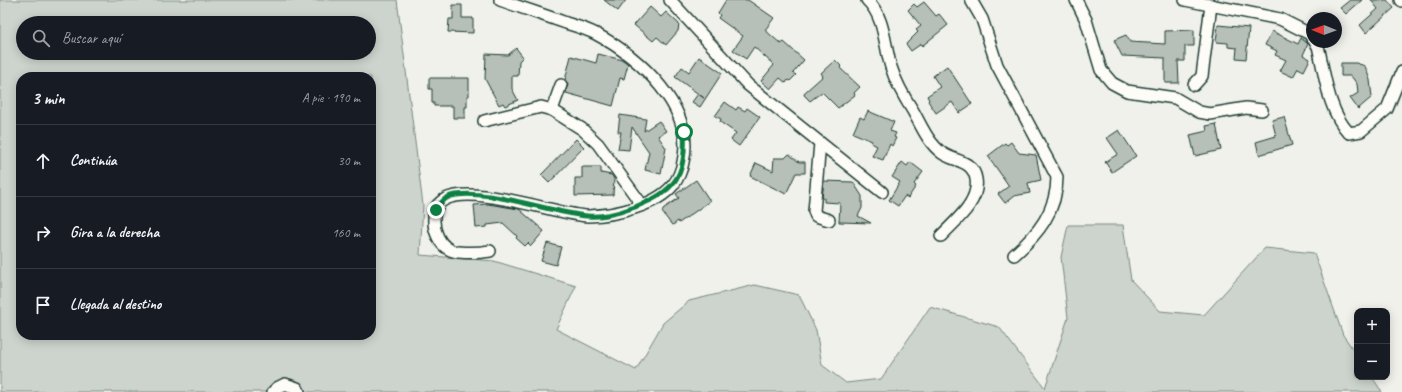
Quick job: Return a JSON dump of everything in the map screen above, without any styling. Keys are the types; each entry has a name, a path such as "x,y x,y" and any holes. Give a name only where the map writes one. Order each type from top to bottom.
{"street":[{"path":"490,251 474,253 455,252 448,250 440,242 435,232 434,222 436,210 442,202 451,196 462,195 490,197 588,216 629,210 663,194 674,185 682,168 686,152 684,132 678,113 664,92 647,71 622,50 595,33 500,0"},
{"path":"670,0 748,85 882,192"},
{"path":"867,0 875,8 880,20 891,67 897,85 933,145 944,154 962,160 972,168 976,179 976,191 973,200 941,236"},
{"path":"971,0 982,19 998,65 1057,177 1057,193 1045,222 1032,239 1014,255"},
{"path":"1076,0 1086,20 1101,70 1112,82 1127,91 1175,98 1199,112 1210,114 1246,108 1262,110"},
{"path":"1185,0 1280,19 1306,32"},
{"path":"1194,85 1202,76 1211,5"},
{"path":"1319,48 1334,108 1340,123 1350,133 1361,131 1387,109 1402,72"},
{"path":"552,110 561,85"},
{"path":"484,121 541,107 552,110 582,129 598,144 642,205"},
{"path":"820,143 814,211 816,216 829,220"},
{"path":"273,392 277,388 286,384 297,388 299,392"}],"shaded area":[{"path":"0,0 397,0 423,205 420,255 494,261 576,286 556,329 636,370 663,323 689,301 755,285 799,295 816,330 822,365 846,383 881,379 930,307 999,327 1045,388 1068,318 1061,257 1068,225 1123,225 1131,280 1160,311 1204,315 1265,248 1314,253 1343,335 1354,351 1354,380 1374,380 1382,392 0,392"}],"building":[{"path":"604,0 626,0 618,11"},
{"path":"726,0 748,0 774,18 765,30 781,44 784,42 804,60 793,73 796,75 790,81 788,80 786,83 780,78 770,89 761,81 774,65 754,47 746,59 733,50 743,36 718,18 720,15 718,13"},
{"path":"1350,0 1362,0 1346,14 1340,8"},
{"path":"1371,0 1387,0 1394,8 1366,33 1360,25 1378,9"},
{"path":"924,2 936,16 939,14 948,25 922,46 921,44 911,51 906,44 918,32 916,30 921,26 908,10 914,4 917,7"},
{"path":"453,5 462,5 462,18 473,18 473,33 448,32 449,19 453,19"},
{"path":"650,7 661,17 666,12 679,24 678,31 666,45 657,37 653,41 634,25"},
{"path":"1218,25 1249,28 1246,59 1236,58 1237,48 1228,47 1228,43 1216,42"},
{"path":"1194,30 1194,46 1185,46 1185,61 1178,61 1179,83 1165,83 1165,58 1122,56 1114,40 1126,35 1130,42 1165,44 1165,31"},
{"path":"1272,31 1298,44 1301,38 1306,42 1306,48 1303,55 1310,59 1304,71 1298,68 1293,77 1280,71 1286,60 1275,55 1277,51 1265,45"},
{"path":"516,48 523,57 519,61 518,76 512,76 512,89 518,100 505,106 503,103 499,105 485,79 486,54 508,55"},
{"path":"598,54 623,60 628,64 624,79 620,78 613,106 566,93 568,84 565,80 571,56 596,63"},
{"path":"699,57 722,73 700,107 692,102 698,94 704,98 675,77 682,67 689,72"},
{"path":"835,60 842,67 840,68 860,87 854,93 855,95 838,108 822,92 810,101 804,95 805,92 823,76 821,73"},
{"path":"1341,63 1356,63 1365,66 1370,80 1372,97 1358,109 1350,98 1358,93 1357,84 1351,76 1341,76"},
{"path":"947,66 972,104 959,113 952,102 936,113 928,101 927,96 940,87 933,76"},
{"path":"429,78 469,78 469,96 467,96 467,107 465,107 465,118 453,118 453,106 434,106 434,103 432,103 432,89 429,89"},
{"path":"725,102 736,110 738,107 745,111 747,108 760,117 739,146 731,140 736,133 720,122 721,119 715,116"},
{"path":"868,111 894,122 890,131 896,133 894,137 896,138 892,146 890,144 883,160 872,156 877,146 871,143 872,141 853,133 860,117 864,119"},
{"path":"620,115 646,119 644,131 659,121 666,131 658,136 666,148 661,174 645,170 649,152 632,127 629,150 618,149 621,132 618,132"},
{"path":"1284,117 1292,145 1259,155 1256,142 1276,136 1272,120"},
{"path":"1216,124 1221,150 1195,156 1190,135 1207,131 1206,126"},
{"path":"1119,130 1136,156 1112,172 1105,162 1118,154 1107,138"},
{"path":"576,139 584,147 549,183 541,175"},
{"path":"1011,142 1019,153 1036,155 1041,180 1028,183 1030,193 1014,196 1005,203 998,194 1009,186 988,156 1005,143 1007,145"},
{"path":"789,154 799,162 805,162 805,173 796,173 786,194 750,176 756,163 773,171 774,158 785,158"},
{"path":"902,162 907,166 910,162 923,172 914,184 916,186 908,198 905,196 898,206 889,200 900,182 892,177"},
{"path":"582,167 601,167 601,173 612,175 614,179 613,195 575,196 575,178 582,178"},
{"path":"696,180 710,201 679,223 678,221 673,225 671,224 662,212 663,209 679,198 676,194"},
{"path":"824,181 853,182 862,196 862,208 858,216 871,223 839,222 840,203 824,202 824,198 822,198"},
{"path":"488,204 519,209 544,231 531,246 528,243 525,246 503,223 476,228 474,205"},
{"path":"547,243 561,247 556,265 541,261"}],"route":[{"path":"436,210 442,202 451,196 462,195 490,197 588,216 629,210 663,194 674,185 682,168 686,152 684,132"}]}
